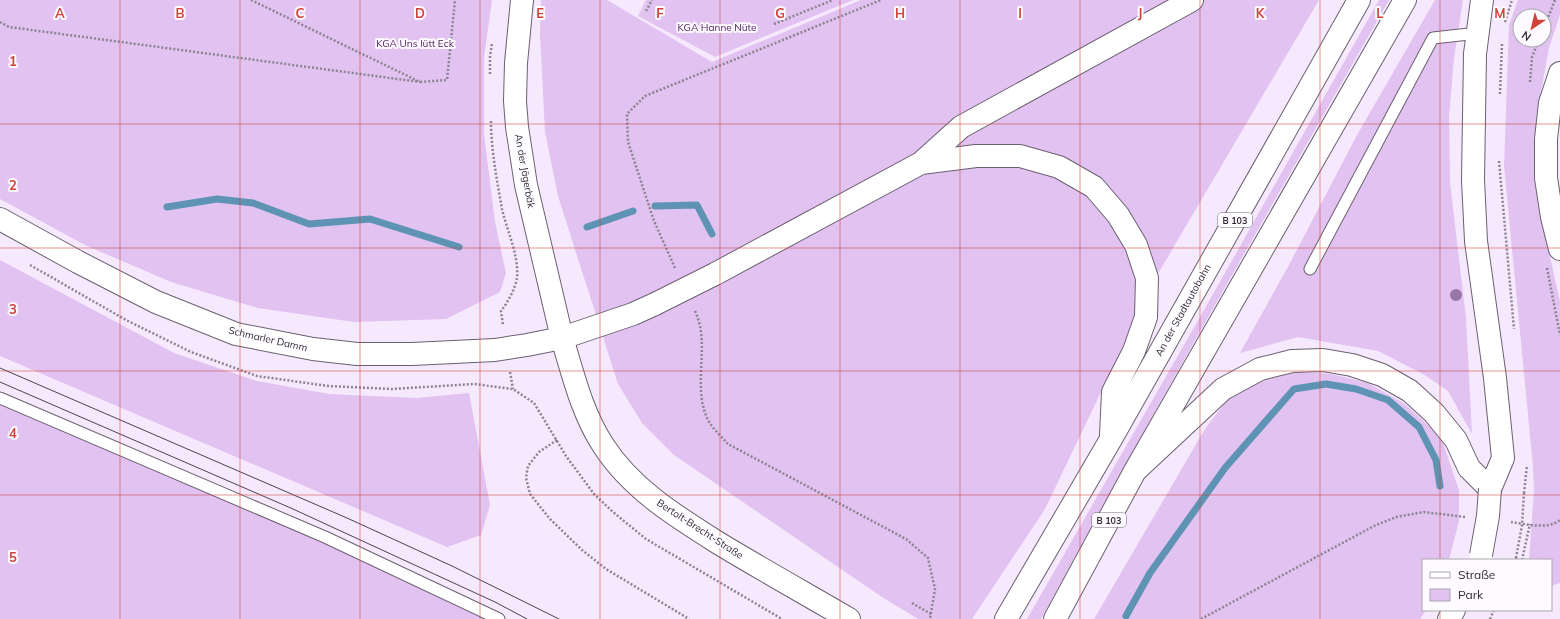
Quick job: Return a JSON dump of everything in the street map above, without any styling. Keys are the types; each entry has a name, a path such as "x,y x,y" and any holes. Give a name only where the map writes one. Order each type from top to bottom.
{"main road":[{"name":"An der Jägerbäk","path":"522,0 516,71 515,101 517,127 526,185 562,338"},
{"path":"921,163 961,127 1192,0"},
{"name":"An der Stadtautobahn","path":"1006,619 1111,439 1359,0"},
{"name":"B 103","path":"1056,619 1135,472 1405,0"},
{"path":"1481,558 1488,516 1490,489 1503,458 1495,378 1476,234 1473,180 1475,54 1482,0"},
{"path":"1560,73 1550,103 1546,139 1546,178 1552,217 1560,249"},
{"path":"921,163 976,156 1020,156 1059,167 1094,187 1118,214 1136,245 1147,278 1146,317 1134,351 1113,392 1111,439"},
{"name":"Schmarler Damm","path":"0,218 78,262 156,302 236,334 313,349 357,354 412,354 495,350 562,338 633,314 715,274 921,163"},
{"name":"Bertolt-Brecht-Straße","path":"562,338 585,410 603,445 623,472 678,517 756,566 848,619"},
{"path":"1135,472 1223,389 1260,369 1292,361 1323,360 1352,365 1382,374 1410,391 1434,413 1456,440 1469,468 1490,489"}],"lane":[{"path":"1310,269 1433,38 1478,33"},
{"path":"0,398 325,537 499,619"}],"path":[{"path":"251,0 420,82"},
{"path":"0,22 9,27 420,82 447,80 455,0"},
{"path":"646,12 652,0"},
{"path":"774,24 834,0"},
{"path":"677,273 654,222 628,142 628,114 645,96 881,0"},
{"path":"1503,29 1512,0"},
{"path":"1500,97 1503,36"},
{"path":"1499,158 1515,336"},
{"path":"694,308 697,315 703,347 700,393 707,419 728,444 906,539 928,558 935,589 930,619"},
{"path":"513,389 534,403 566,456 594,494 613,512 646,539 782,619"},
{"path":"557,440 539,452 528,466 526,478 530,494 550,519 582,550 606,569 689,619"},
{"path":"1516,559 1522,526 1527,463"},
{"path":"1203,619 1374,526 1396,517 1424,512 1470,518"},
{"path":"1508,522 1556,524 1560,520"},
{"path":"1522,559 1530,524"},
{"path":"912,603 931,614"}],"green space":[{"name":"KGA Uns lütt Eck","path":"0,0 492,0 484,58 484,134 495,222 506,273 500,292 446,319 354,322 258,308 171,282 85,245 0,199"},
{"path":"541,0 607,0 712,62 861,0 1319,0 1156,277 1045,509 972,619 918,619 882,597 674,455 642,423 618,384 558,196 545,132 540,34"},
{"name":"KGA Hanne Nüte","path":"646,0 853,0 715,57 638,16"},
{"path":"1379,0 1389,0 1169,386 1041,619 1027,619 1204,310"},
{"path":"1435,0 1463,0 1454,58 1449,117 1450,182 1466,318 1472,434 1448,391 1423,374 1378,351 1298,337 1240,353 1290,263 1357,135"},
{"path":"1518,0 1560,0 1560,15 1552,39 1552,8 1515,8"},
{"path":"1512,17 1512,48 1549,48 1536,118 1537,172 1542,220 1560,302 1560,583 1552,586 1552,559 1529,559 1534,490 1504,166 1509,25"},
{"path":"0,260 174,353 257,381 329,394 417,398 469,393 490,505 481,535 447,547 0,356"},
{"path":"1300,372 1331,374 1368,383 1405,404 1441,437 1459,490 1459,521 1449,559 1422,559 1422,611 1425,611 1420,619 1094,619 1205,429 1223,405 1233,395 1251,385"},
{"path":"0,404 331,546 484,619 0,619"}],"waterway":[{"path":"167,207 217,199 253,203 309,224 370,219 459,247"},
{"path":"655,206 697,205 712,234"},
{"path":"587,227 633,211"},
{"path":"1126,616 1150,573 1225,468 1294,389 1326,384 1356,389 1388,400 1419,427 1436,460 1440,486"}],"tram line":[{"path":"0,368 347,518 452,566 559,619"},
{"path":"0,382 293,509 495,602 527,619"}]}
